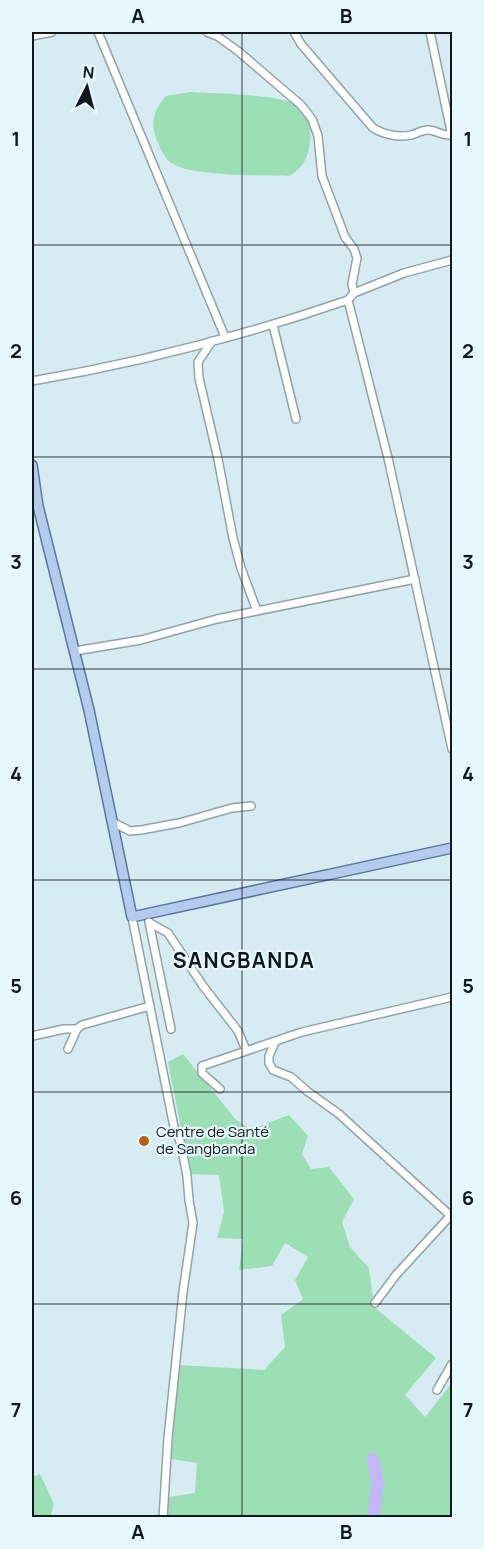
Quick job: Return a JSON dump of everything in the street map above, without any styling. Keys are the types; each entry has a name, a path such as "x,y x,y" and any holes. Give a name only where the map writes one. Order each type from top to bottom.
{"main road":[{"path":"32,465 38,506 75,651 114,823 132,917 149,918 453,848"}],"street":[{"path":"32,36 52,32"},
{"path":"99,32 225,337"},
{"path":"207,32 217,36 238,51 301,105 312,119 318,135 322,176 345,237 354,249 357,258 352,284 354,293"},
{"path":"294,32 301,44 373,128 381,133 394,135 410,136 427,129 444,136 452,135 430,32"},
{"path":"32,381 83,372 273,325 348,300 354,293 404,273 453,260"},
{"path":"348,300 388,458 453,749"},
{"path":"273,325 297,419"},
{"path":"212,341 198,362 199,378 233,538 257,611"},
{"path":"75,651 141,640 217,619 416,579"},
{"path":"114,823 130,831 141,830 179,823 232,808 250,806"},
{"path":"132,917 174,1127 181,1144 193,1223 183,1292 162,1518"},
{"path":"149,918 155,960 164,987 171,1029"},
{"path":"149,918 168,933 203,986 238,1031 246,1050"},
{"path":"220,1089 202,1073 202,1066 314,1029 453,997"},
{"path":"32,1036 64,1029 77,1029 87,1023 150,1006"},
{"path":"68,1049 77,1029"},
{"path":"275,1042 269,1056 269,1063 273,1070 291,1077 339,1114 452,1215 396,1275 375,1303"},
{"path":"437,1390 453,1364"}],"green space":[{"path":"190,92 259,96 292,103 302,110 308,120 310,142 304,162 289,176 209,173 179,167 170,162 163,154 156,138 153,126 155,116 166,96"},
{"path":"183,1054 236,1120 251,1129 289,1115 308,1136 302,1154 311,1169 329,1167 354,1199 342,1222 350,1247 369,1268 374,1307 436,1358 405,1395 425,1417 452,1383 452,1517 165,1518 168,1497 195,1493 197,1463 171,1459 180,1365 264,1370 285,1347 281,1315 303,1299 295,1280 308,1257 285,1243 272,1266 239,1270 243,1239 217,1238 224,1212 219,1175 190,1174 168,1062"},
{"path":"40,1474 54,1504 50,1517 32,1517 32,1477"}],"waterway":[{"path":"373,1459 378,1483 373,1518"}],"place":[{"name":"Centre de Santé de Sangbanda","path":"144,1141"}],"district":[{"name":"SANGBANDA","path":"244,961"}]}
